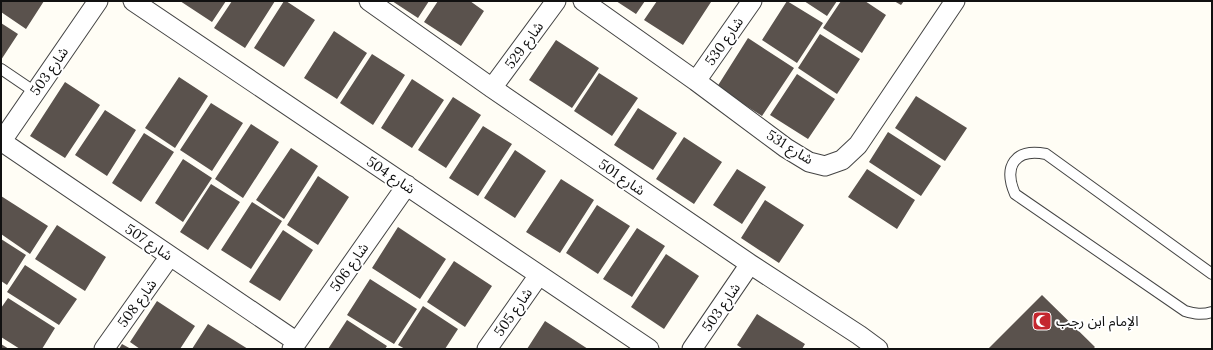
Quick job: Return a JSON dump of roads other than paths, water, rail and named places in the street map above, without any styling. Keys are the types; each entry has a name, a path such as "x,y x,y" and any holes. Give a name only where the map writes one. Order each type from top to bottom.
{"street":[{"name":"شارع 503","path":"1,142 98,1"},
{"name":"شارع 504","path":"133,1 649,349"},
{"name":"شارع 501","path":"369,1 492,88 750,264 854,342 878,349"},
{"name":"شارع 529","path":"492,88 556,1"},
{"name":"شارع 531","path":"583,1 696,81 786,148 809,162 825,166 842,160 858,145 955,1"},
{"name":"شارع 530","path":"696,81 752,1"},
{"name":"شارع 507","path":"1,142 170,256 295,346"},
{"name":"شارع 506","path":"295,346 406,185"},
{"name":"شارع 508","path":"104,349 170,256"},
{"name":"شارع 503","path":"692,349 750,264"},
{"name":"شارع 505","path":"487,349 539,274"}],"lane":[{"path":"1,69 35,92"},
{"path":"1212,274 1046,154 1037,152 1022,154 1013,162 1010,172 1010,179 1015,194 1185,311 1200,314 1212,312"}],"place":[{"name":"الإمام ابن رجب","path":"1042,321"}]}
